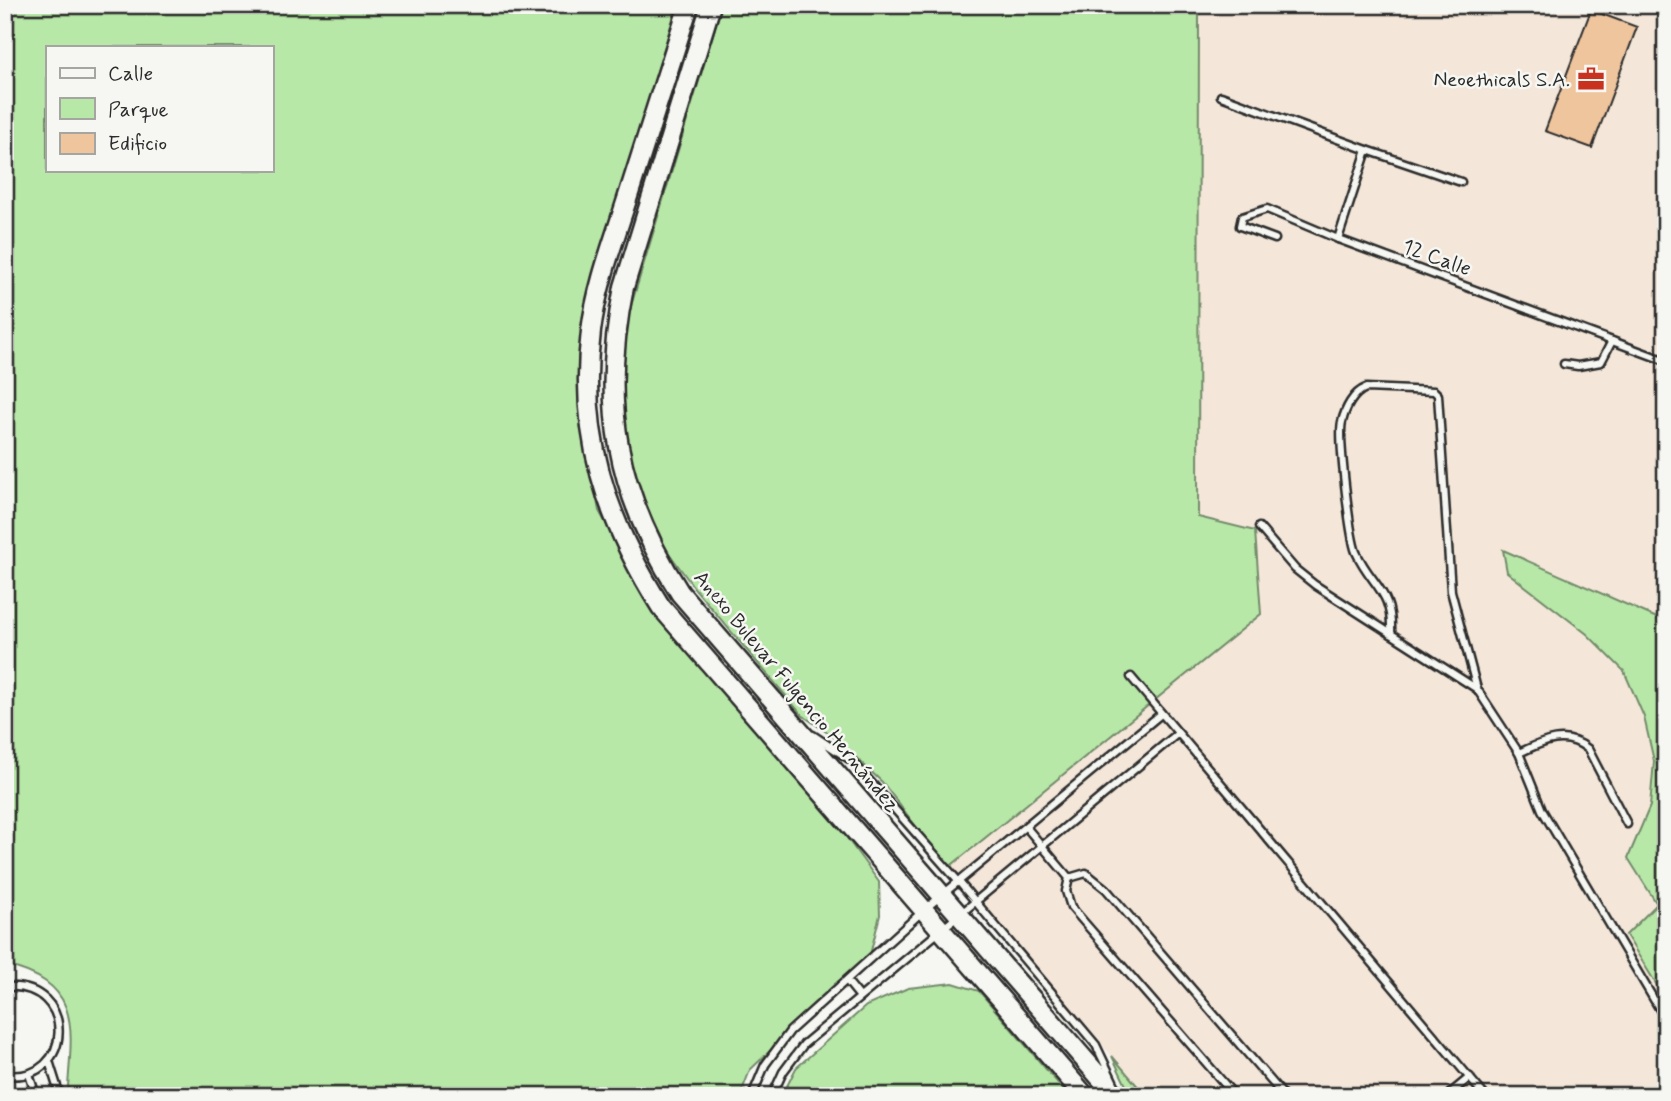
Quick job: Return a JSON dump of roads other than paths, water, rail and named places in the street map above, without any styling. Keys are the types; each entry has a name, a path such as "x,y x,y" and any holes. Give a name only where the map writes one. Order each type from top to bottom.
{"main road":[{"path":"689,5 601,281 592,329 588,390 590,427 599,475 614,521 635,566 661,607 1085,1096"},
{"name":"Anexo Bulevar Fulgencio Hernández","path":"711,5 624,287 614,344 614,424 622,469 636,513 655,554 680,593 1118,1096"}],"lane":[{"path":"1221,96 1461,182"},
{"path":"1338,239 1367,150"},
{"name":"12 Calle","path":"1275,239 1240,226 1242,217 1267,209 1338,239 1666,361"},
{"path":"1564,365 1578,366 1601,362 1612,341"},
{"path":"1391,634 1391,607 1355,549 1340,432 1345,412 1352,400 1366,388 1434,391 1438,396 1451,591 1477,689 1519,753 1542,810 1666,1020"},
{"path":"1259,527 1294,569 1315,585 1477,689"},
{"path":"1131,677 1486,1096"},
{"path":"752,1096 765,1065 790,1031 924,910 1161,714"},
{"path":"789,720 852,761 959,881 1096,1045 1118,1096"},
{"path":"772,1096 783,1072 804,1044 1177,734"},
{"path":"1519,753 1556,738 1582,744 1588,749 1627,824"},
{"path":"1026,827 1069,878"},
{"path":"1069,878 1086,873 1106,889 1284,1096"},
{"path":"1069,878 1066,891 1071,907 1235,1096"},
{"path":"847,981 860,997"},
{"path":"5,988 20,986 39,993 53,1006 60,1024 58,1044 49,1060 29,1074 5,1074"},
{"path":"49,1060 60,1096"},
{"path":"29,1074 36,1096"},
{"path":"1447,1096 1470,1077"}],"place":[{"name":"Neoethicals S.A.","path":"1591,79"}]}
